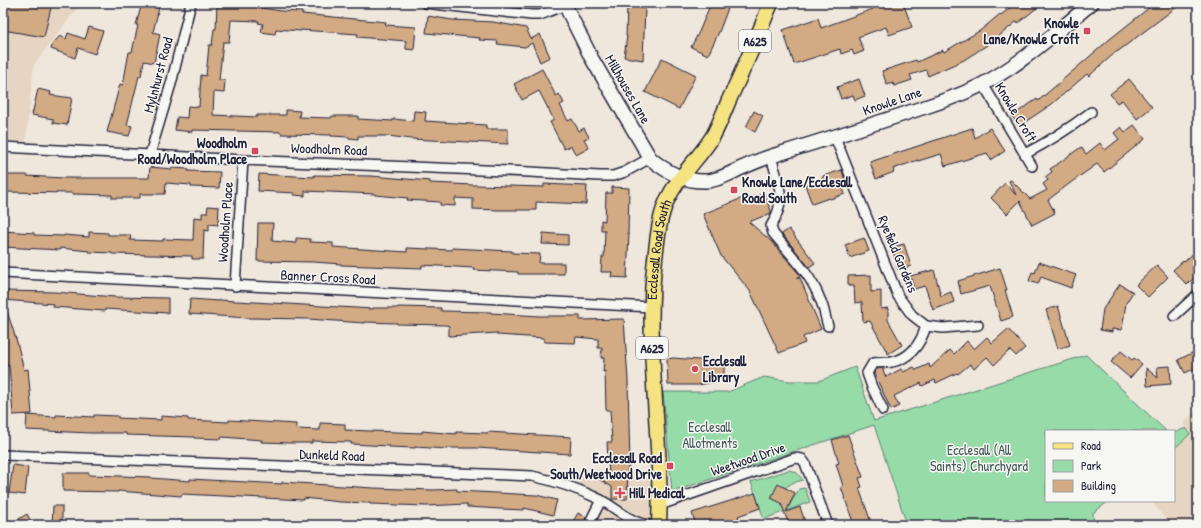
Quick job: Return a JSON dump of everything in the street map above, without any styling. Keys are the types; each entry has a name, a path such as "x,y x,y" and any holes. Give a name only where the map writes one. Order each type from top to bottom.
{"main road":[{"name":"Ecclesall Road South","path":"659,525 660,505 652,337 652,307 653,275 662,213 669,194 680,177 712,136 734,90 771,3"}],"street":[{"name":"Mylnhurst Road","path":"150,154 171,84 191,3"},
{"path":"425,3 531,15 540,14 564,4"},
{"name":"Knowle Lane","path":"680,177 698,181 713,181 743,167 940,102 983,84 1008,69 1035,49 1092,3"},
{"name":"Millhouses Lane","path":"564,4 592,59 650,158 656,164 680,177"},
{"name":"Knowle Croft","path":"983,84 1032,166"},
{"name":"Knowle Croft","path":"1025,154 1044,144 1077,123 1091,112"},
{"name":"Ryefield Gardens","path":"835,137 898,296 912,315 926,326"},
{"name":"Woodholm Road","path":"3,147 243,160 515,171 599,176 613,176 625,172 650,158"},
{"path":"771,157 779,184 781,205 771,226 773,233 803,269 812,283 820,299 828,326"},
{"name":"Woodholm Place","path":"235,286 243,160"},
{"name":"Banner Cross Road","path":"3,273 652,307"},
{"path":"1174,316 1198,294"},
{"path":"883,410 867,373 873,363 892,362 903,358 914,350 922,338 926,326 943,328 978,326"},
{"name":"Dunkeld Road","path":"3,455 532,476 553,480 572,487 602,500 628,518 644,525 650,525"},
{"name":"Weetwood Drive","path":"660,505 796,458 802,459 805,462 828,525"},
{"path":"591,520 602,500"}],"shaded area":[{"path":"3,3 81,3 34,65 25,147 3,145"},
{"path":"1198,409 1198,525 1171,525 1154,505 1154,502 1175,502 1175,448 1190,434 1183,423"},
{"path":"579,469 659,472 659,525 584,525 597,499 573,487"}],"green space":[{"name":"Ecclesall (All Saints) Churchyard","path":"1086,355 1165,430 1045,430 1045,502 1108,502 1093,513 1094,525 907,525 874,425 672,492 663,392 728,392 764,377 789,381 819,381 855,367 874,421"},
{"path":"1186,428 1190,434 1175,448 1175,433"},
{"path":"789,470 796,472 803,480 792,483 785,488 789,506 799,489 805,488 810,502 764,519 751,482"}],"building":[{"path":"3,3 52,3 44,37 3,30"},
{"path":"142,3 157,3 156,7 159,8 153,32 160,34 154,63 144,61 127,125 132,126 129,136 107,132 120,84 123,85 129,52 132,52 138,25 136,25"},
{"path":"217,3 255,4 255,7 281,11 302,12 302,14 386,22 385,25 416,27 414,50 406,49 406,41 357,37 358,34 301,30 276,29 275,34 261,32 263,24 258,23 259,21 231,20 229,42 223,42 219,80 225,80 224,93 214,92 213,115 257,117 257,115 286,115 286,110 300,111 299,117 331,118 332,116 358,116 358,119 393,121 393,119 413,121 414,111 426,112 425,121 486,125 486,129 508,129 508,144 411,139 388,136 358,136 358,139 331,135 281,134 281,132 192,130 192,132 175,130 177,117 187,118 188,106 199,107 201,75 206,76 209,45 212,45 214,29 216,29"},
{"path":"711,3 730,3 708,55 691,47"},
{"path":"871,3 903,3 912,27 889,35 886,27 858,37 864,51 854,55 852,50 841,54 840,49 794,64 783,30 818,18 821,28 873,9"},
{"path":"1016,3 1043,3 1018,23 1017,21 992,42 964,60 928,76 926,70 910,75 912,80 894,86 893,83 887,85 882,71 916,60 917,62 943,50 944,52 981,30"},
{"path":"1155,3 1182,3 1117,51 1089,76 1087,74 1052,104 1019,126 1012,116 1037,99 1038,101 1110,39"},
{"path":"627,7 645,8 643,60 624,57 627,36"},
{"path":"428,16 452,20 493,22 526,28 531,39 540,34 550,57 540,62 532,43 525,47 497,44 498,41 479,40 480,38 426,33"},
{"path":"89,27 103,31 95,54 78,48 75,58 51,49 53,43 60,36 66,39 68,33 85,39"},
{"path":"662,58 696,75 679,109 645,92"},
{"path":"542,69 556,96 559,94 564,103 560,105 568,121 572,119 579,131 584,128 589,137 584,139 589,148 576,155 571,146 564,149 550,122 554,120 539,91 522,100 514,84"},
{"path":"859,79 865,96 855,100 853,95 841,99 837,87"},
{"path":"1129,79 1152,107 1137,119 1122,100 1117,103 1110,94"},
{"path":"38,89 51,92 50,95 72,98 67,125 53,123 53,119 32,115"},
{"path":"754,111 763,116 755,132 746,127"},
{"path":"1134,125 1145,139 1104,172 1097,164 1069,184 1048,200 1055,213 1032,225 1020,201 1007,214 991,198 1005,183 1016,195 1009,181 1011,180 1030,199 1047,190 1043,184 1048,180 1045,177 1052,172 1050,169 1081,147 1086,154 1100,143 1105,150 1119,139 1114,133 1121,127 1125,132"},
{"path":"972,128 975,138 990,128 1005,151 991,160 987,153 945,166 941,154 893,169 894,172 876,179 870,162"},
{"path":"150,167 188,169 188,171 220,172 219,188 191,187 191,185 166,183 165,194 140,194 140,198 112,198 112,195 73,193 3,192 3,175 63,178 149,178"},
{"path":"842,170 846,184 842,186 845,194 812,204 805,185 823,178 823,176"},
{"path":"259,174 314,177 314,175 371,176 430,181 430,183 474,185 544,187 544,184 587,186 586,204 536,202 536,210 498,210 473,209 473,199 455,198 455,206 440,205 440,202 407,200 408,198 375,194 305,191 305,196 294,195 295,193 258,191"},
{"path":"612,187 629,188 627,278 611,277 612,272 601,272 602,257 604,257 605,230 601,230 601,220 605,221 606,193 612,193"},
{"path":"764,193 771,213 749,222 772,242 800,275 800,277 796,278 800,278 821,329 803,337 805,343 779,353 750,291 721,256 703,214 745,197 746,200"},
{"path":"208,206 219,207 218,225 209,224 209,231 204,230 203,259 192,259 192,256 112,254 60,248 60,250 3,247 3,231 34,233 34,235 89,237 89,232 108,233 108,235 131,235 130,240 193,240 194,217 202,218 202,213 207,213"},
{"path":"258,223 273,223 272,241 296,243 296,238 310,239 310,242 333,243 333,247 407,252 407,248 452,250 452,248 540,254 539,263 564,263 564,274 518,274 518,272 473,270 474,268 422,265 422,268 341,265 313,262 257,261"},
{"path":"789,229 815,263 809,267 782,234"},
{"path":"543,233 568,235 568,245 542,244"},
{"path":"864,238 869,251 850,258 845,245"},
{"path":"904,244 911,266 898,270 892,247"},
{"path":"1198,249 1198,274 1187,285 1173,270"},
{"path":"1039,262 1076,275 1071,288 1041,277 1038,284 1029,281 1032,272 1035,273"},
{"path":"1157,265 1168,277 1148,297 1136,285"},
{"path":"1000,268 1013,317 1001,321 990,286 961,294 958,281"},
{"path":"934,270 941,296 951,292 954,302 933,310 925,286 914,289 910,276"},
{"path":"871,275 871,292 881,291 881,309 888,308 888,320 902,345 888,354 870,321 863,322 862,302 855,303 854,286 848,286 848,276"},
{"path":"1120,284 1133,292 1126,303 1122,330 1112,329 1112,332 1100,330 1103,309"},
{"path":"3,291 55,292 115,297 168,298 168,313 105,309 105,311 53,307 54,304 3,300"},
{"path":"190,299 373,309 398,307 441,308 441,311 491,312 539,316 580,316 580,320 624,319 628,380 630,466 628,467 627,499 612,499 612,487 592,475 609,476 607,442 612,442 610,410 606,410 605,371 603,372 604,358 601,358 602,348 598,348 598,339 576,337 575,343 544,342 544,338 497,335 497,333 449,336 449,326 446,325 364,323 189,314"},
{"path":"3,305 5,305 17,342 24,370 28,369 32,414 13,415 9,365 7,366 3,349"},
{"path":"1058,306 1070,345 1058,349 1046,310"},
{"path":"1008,329 1025,348 1016,356 1010,350 994,365 987,357 974,369 970,364 958,374 957,373 936,383 935,380 922,386 921,383 894,396 899,406 891,410 874,373 877,369 882,368 886,377 901,369 903,372 914,367 916,370 929,364 930,368 950,350 954,354 967,341 974,349 987,337 992,343"},
{"path":"1198,350 1198,367 1185,373 1178,360"},
{"path":"1121,351 1132,360 1134,358 1142,364 1130,378 1111,362"},
{"name":"Ecclesall Library","path":"673,358 724,362 724,375 720,376 720,381 698,385 668,385 667,359"},
{"path":"1170,366 1171,384 1147,386 1146,368 1158,378 1157,367"},
{"path":"27,415 94,417 94,415 118,416 118,418 161,420 161,416 188,418 188,420 229,422 229,420 296,424 296,429 320,430 320,423 345,424 345,430 422,433 422,431 456,434 456,432 488,432 571,437 570,454 477,448 447,449 389,447 351,444 351,442 261,442 262,440 222,437 221,439 126,435 126,433 26,430"},
{"path":"848,435 863,477 859,478 862,487 859,488 872,525 854,525 841,487 843,486 836,464 839,463 832,440"},
{"path":"13,465 28,467 25,495 9,493"},
{"path":"63,473 89,473 89,475 151,477 190,481 190,479 282,484 282,482 373,488 433,490 457,489 457,491 536,495 557,500 553,515 524,508 524,510 467,507 467,504 426,506 370,504 304,498 304,500 182,494 181,496 118,491 63,491"},
{"path":"778,484 795,493 786,512 800,507 806,525 789,525 781,503 771,498"},
{"path":"755,493 760,508 738,516 739,519 733,521 734,525 723,525 722,521 711,525 696,525 692,513"},
{"path":"53,506 62,506 62,525 52,524"},
{"path":"578,513 586,517 585,521 588,525 571,525"},
{"path":"27,514 33,525 9,525"}],"place":[{"name":"Knowle Lane/Knowle Croft","path":"1087,31"},
{"name":"Woodholm Road/Woodholm Place","path":"255,151"},
{"name":"Knowle Lane/Ecclesall Road South","path":"734,190"},
{"name":"Ecclesall Library","path":"695,369"},
{"name":"Ecclesall Road South/Weetwood Drive","path":"670,466"},
{"name":"Hill Medical","path":"620,493"}],"park label":[{"name":"Ecclesall Allotments","path":"710,436"}]}
